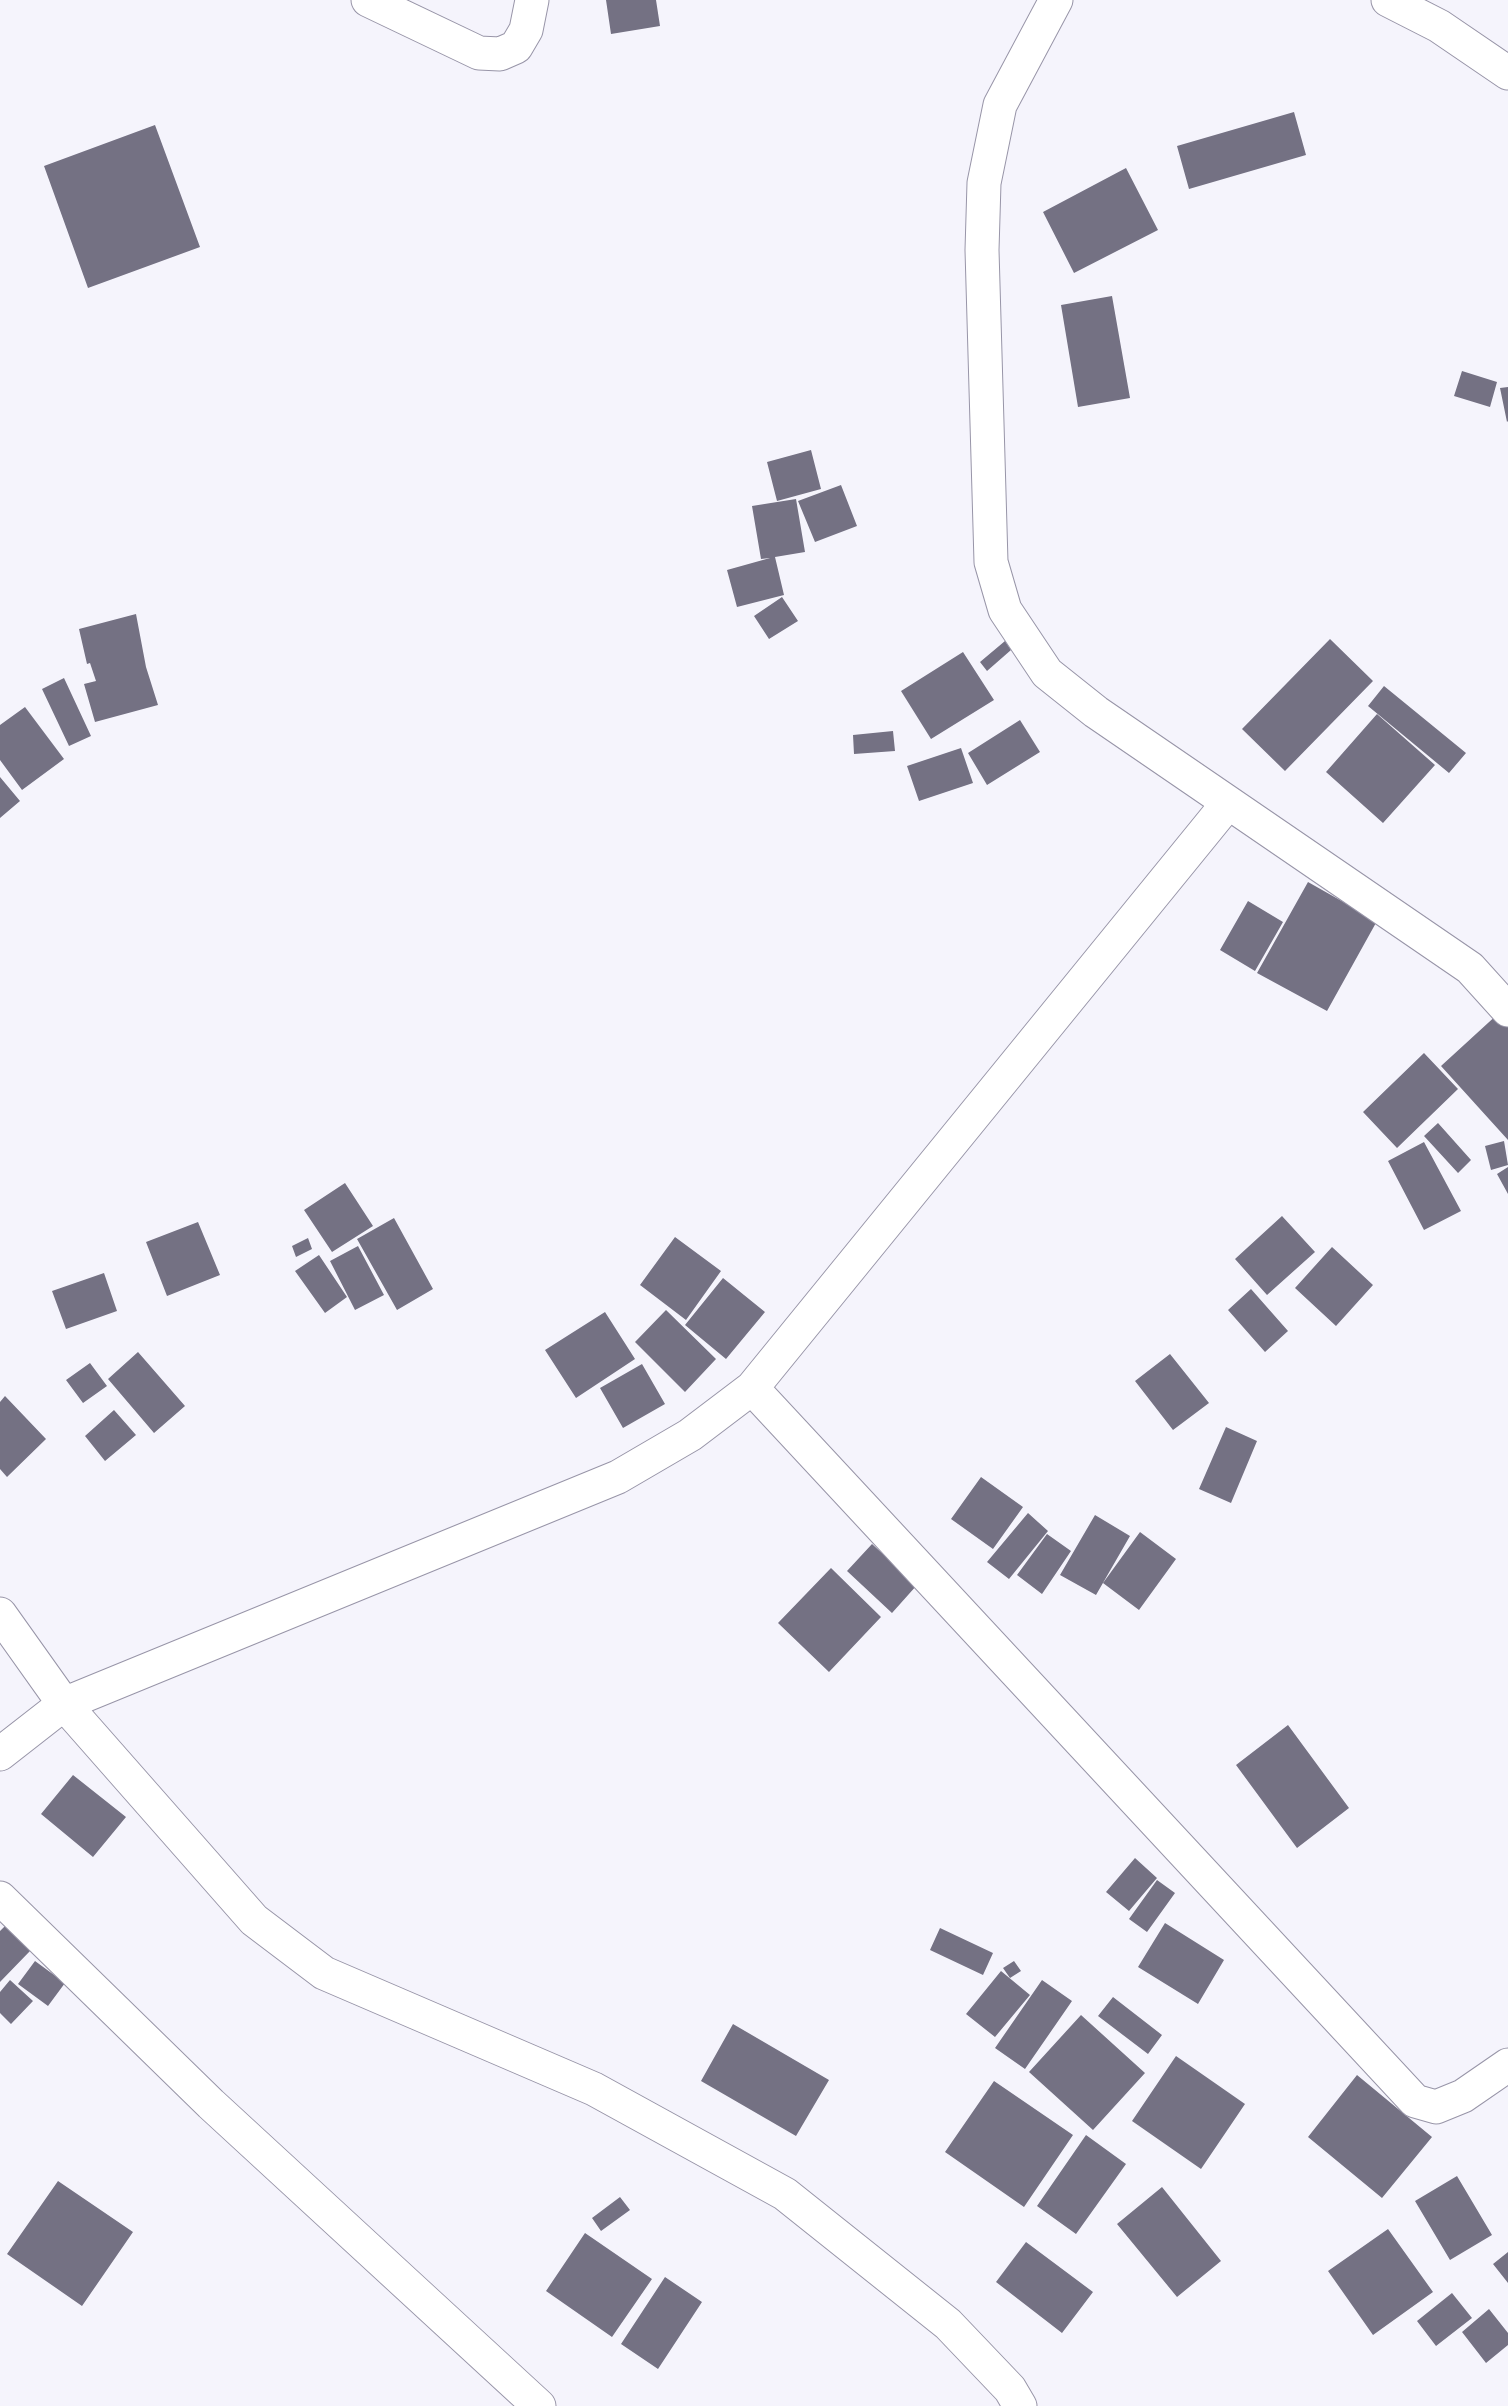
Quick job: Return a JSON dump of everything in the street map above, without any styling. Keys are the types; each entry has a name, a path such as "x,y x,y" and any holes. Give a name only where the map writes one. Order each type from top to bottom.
{"street":[{"path":"368,0 479,53 500,54 516,47 521,39 526,30 532,0"},
{"path":"1056,0 1000,105 984,183 982,250 991,562 1005,610 1047,673 1096,712 1470,968 1508,1010"},
{"path":"1388,0 1439,26 1508,74"},
{"path":"0,1754 64,1704 618,1478 690,1435 752,1388 1228,803"},
{"path":"752,1388 1415,2101 1436,2107 1463,2096 1508,2065"},
{"path":"0,1614 64,1704 254,1920 324,1973 594,2089 785,2194 948,2324 1010,2389 1020,2406"},
{"path":"0,1898 211,2104 539,2406"}],"building":[{"path":"606,0 656,0 660,26 611,34"},
{"path":"1294,112 1306,155 1189,189 1177,146"},
{"path":"155,125 200,247 88,288 44,166"},
{"path":"1126,168 1158,230 1074,273 1043,212"},
{"path":"1112,296 1130,398 1078,407 1061,305"},
{"path":"1462,371 1497,382 1490,407 1454,396"},
{"path":"1508,387 1508,421 1507,422 1500,388"},
{"path":"811,450 821,489 777,501 767,462"},
{"path":"841,485 857,526 815,542 798,501"},
{"path":"796,499 805,552 775,557 784,595 737,607 727,570 770,558 761,559 752,506"},
{"path":"782,597 798,621 769,639 754,616"},
{"path":"136,614 146,667 158,705 95,722 84,684 96,681 90,663 87,664 79,629"},
{"path":"1330,639 1373,681 1285,771 1242,729"},
{"path":"1005,641 1011,650 987,671 980,662"},
{"path":"963,652 994,700 931,739 901,691"},
{"path":"64,678 91,736 69,746 42,689"},
{"path":"1384,686 1466,753 1449,773 1368,706"},
{"path":"25,707 64,759 22,790 0,760 0,725"},
{"path":"1377,714 1435,765 1383,823 1326,772"},
{"path":"1020,720 1040,752 987,785 968,753"},
{"path":"893,731 895,751 854,754 853,735"},
{"path":"961,748 973,783 919,801 907,766"},
{"path":"0,777 20,801 0,818"},
{"path":"1308,882 1377,921 1327,1011 1257,973"},
{"path":"1248,901 1283,922 1255,971 1220,950"},
{"path":"1500,1012 1508,1020 1508,1140 1441,1066"},
{"path":"1424,1053 1458,1089 1397,1148 1363,1112"},
{"path":"1438,1123 1471,1160 1458,1173 1424,1136"},
{"path":"1504,1141 1508,1165 1491,1170 1485,1146"},
{"path":"1424,1142 1461,1211 1424,1230 1388,1161"},
{"path":"1508,1167 1508,1194 1497,1174"},
{"path":"345,1183 373,1226 332,1252 304,1210"},
{"path":"1282,1216 1315,1252 1267,1295 1235,1259"},
{"path":"394,1218 433,1289 397,1310 357,1239"},
{"path":"198,1222 220,1275 167,1296 146,1242"},
{"path":"675,1237 721,1271 686,1320 640,1285"},
{"path":"308,1238 312,1249 296,1257 292,1246"},
{"path":"358,1246 384,1295 355,1310 330,1261"},
{"path":"1332,1247 1373,1285 1336,1326 1295,1288"},
{"path":"319,1255 347,1297 325,1313 295,1271"},
{"path":"104,1273 117,1311 66,1329 52,1291"},
{"path":"723,1278 765,1312 726,1359 685,1325"},
{"path":"1251,1289 1288,1331 1265,1352 1228,1310"},
{"path":"666,1310 716,1359 685,1392 635,1342"},
{"path":"605,1312 635,1359 576,1398 545,1350"},
{"path":"138,1352 185,1406 154,1433 108,1379"},
{"path":"1170,1354 1209,1403 1173,1430 1135,1381"},
{"path":"90,1363 107,1386 83,1403 66,1380"},
{"path":"642,1364 665,1404 623,1428 600,1388"},
{"path":"5,1396 46,1439 7,1477 0,1469 0,1402"},
{"path":"114,1410 136,1435 105,1461 85,1436"},
{"path":"1226,1427 1257,1441 1231,1503 1199,1489"},
{"path":"981,1477 1023,1507 993,1549 951,1519"},
{"path":"1028,1513 1048,1531 1009,1579 987,1562"},
{"path":"1095,1515 1130,1536 1096,1595 1060,1575"},
{"path":"1140,1532 1176,1559 1139,1610 1103,1583"},
{"path":"1047,1534 1071,1551 1042,1594 1017,1575"},
{"path":"872,1544 917,1585 892,1613 847,1571"},
{"path":"831,1568 881,1617 829,1672 778,1623"},
{"path":"1288,1725 1349,1808 1297,1848 1236,1765"},
{"path":"73,1775 126,1817 93,1857 41,1814"},
{"path":"1135,1858 1157,1878 1129,1911 1106,1892"},
{"path":"1157,1880 1175,1893 1147,1932 1129,1919"},
{"path":"1165,1923 1224,1960 1198,2004 1138,1967"},
{"path":"5,1926 30,1951 0,1982 0,1931"},
{"path":"940,1928 993,1953 983,1975 930,1950"},
{"path":"35,1961 65,1983 48,2006 18,1984"},
{"path":"1014,1961 1021,1971 1010,1978 1003,1968"},
{"path":"1001,1971 1030,1995 995,2037 966,2014"},
{"path":"10,1980 33,2001 11,2024 0,2013 0,1992"},
{"path":"1042,1980 1072,2001 1025,2069 995,2048"},
{"path":"1113,1997 1162,2035 1148,2054 1098,2016"},
{"path":"1081,2015 1145,2073 1093,2130 1029,2072"},
{"path":"733,2024 829,2080 796,2136 701,2081"},
{"path":"1176,2056 1245,2104 1201,2169 1132,2121"},
{"path":"1357,2075 1432,2137 1382,2198 1308,2137"},
{"path":"994,2081 1073,2135 1024,2207 945,2152"},
{"path":"1086,2135 1126,2164 1076,2234 1037,2206"},
{"path":"1457,2176 1492,2235 1450,2260 1415,2201"},
{"path":"58,2181 133,2232 82,2306 7,2254"},
{"path":"1162,2187 1221,2261 1177,2297 1117,2224"},
{"path":"620,2197 630,2210 601,2231 592,2218"},
{"path":"1388,2229 1433,2292 1373,2335 1328,2271"},
{"path":"585,2233 652,2279 612,2337 546,2291"},
{"path":"1026,2242 1093,2292 1062,2333 996,2282"},
{"path":"1508,2252 1508,2283 1493,2264"},
{"path":"665,2277 702,2302 658,2369 621,2344"},
{"path":"1452,2293 1472,2318 1436,2346 1417,2321"},
{"path":"1489,2309 1508,2333 1508,2345 1486,2363 1462,2332"}]}
